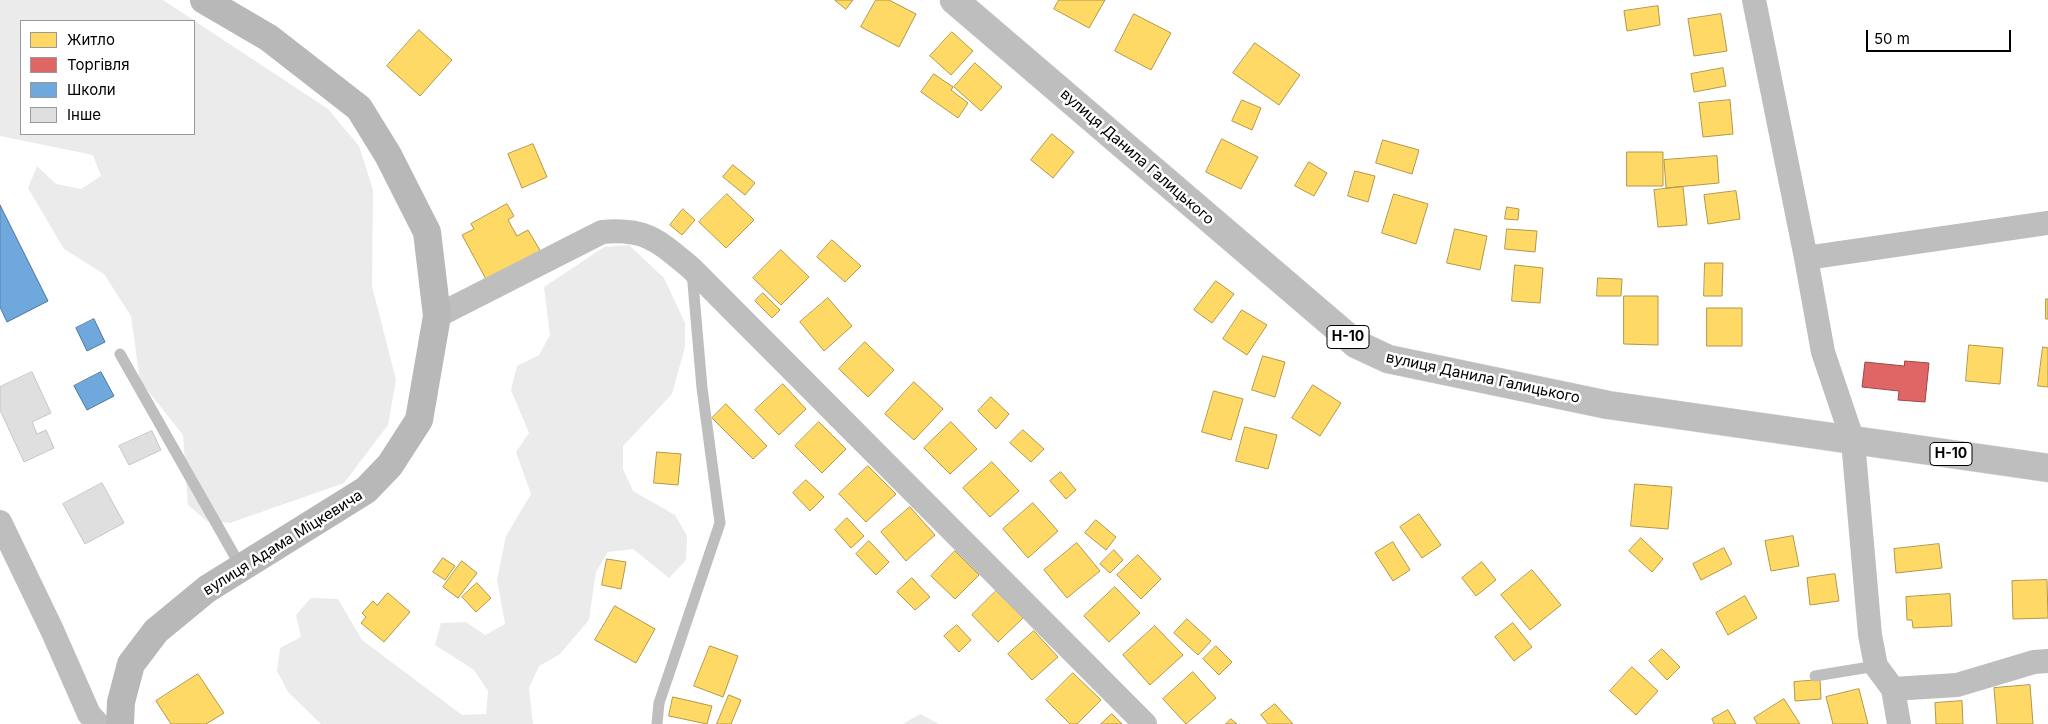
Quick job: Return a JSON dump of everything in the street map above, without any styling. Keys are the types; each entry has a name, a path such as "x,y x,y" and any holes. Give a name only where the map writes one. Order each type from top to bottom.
{"main road":[{"name":"вулиця Данила Галицького","path":"954,0 1356,344 1388,359 1608,405 2048,468"}],"street":[{"name":"вулиця Адама Міцкевича","path":"120,724 121,702 131,664 156,631 207,589 366,490 390,465 419,420 436,316 427,232 388,155 359,108 269,38 204,0"},
{"path":"1754,0 1823,352 1853,441 1870,635 1876,666 1892,689 1900,724"},
{"path":"1806,258 2048,223"},
{"path":"436,316 602,232 625,230 653,238 691,268 1145,724"},
{"path":"0,522 52,630 89,714 98,724"},
{"path":"1892,689 1957,685 2034,662 2048,661"}],"lane":[{"path":"657,724 659,703 720,523 702,388 691,268"},
{"path":"120,354 241,567"},
{"path":"1815,676 1876,666"}],"shaded area":[{"path":"0,0 163,0 193,20 20,20 20,135 195,135 195,21 328,109 359,146 373,190 372,286 396,380 388,425 344,483 230,523 207,521 188,505 183,435 140,381 131,316 104,274 64,249 28,188 37,166 56,184 81,189 101,176 93,155 0,136"},
{"path":"629,245 664,278 685,323 685,347 672,394 623,446 623,469 633,491 675,515 687,536 686,560 669,578 633,549 608,552 596,572 589,620 559,655 539,666 529,688 533,724 321,724 288,692 277,671 280,648 301,637 296,615 311,598 338,599 362,640 462,715 486,714 488,691 474,670 435,645 441,623 466,622 485,635 505,624 497,580 506,536 531,494 516,452 529,433 511,390 517,366 539,355 550,335 544,287 604,247"},
{"path":"920,714 939,724 903,724"}],"building: Житло":[{"path":"835,0 853,0 846,9"},
{"path":"876,0 889,0 916,14 899,47 861,27"},
{"path":"1059,0 1105,0 1089,28 1054,9"},
{"path":"1658,6 1660,25 1627,31 1624,11"},
{"path":"1134,14 1171,33 1151,70 1115,51"},
{"path":"1721,14 1727,51 1694,56 1688,19"},
{"path":"419,30 452,60 420,96 387,66"},
{"path":"952,32 973,51 951,75 930,56"},
{"path":"1255,43 1300,75 1279,105 1233,73"},
{"path":"975,63 1002,87 981,111 954,87"},
{"path":"1723,68 1726,86 1694,92 1691,74"},
{"path":"934,74 953,87 951,90 968,103 958,118 921,92"},
{"path":"1242,100 1261,108 1252,130 1232,121"},
{"path":"1730,100 1733,134 1703,137 1699,103"},
{"path":"1052,134 1074,152 1053,178 1031,160"},
{"path":"1222,139 1258,157 1241,189 1206,172"},
{"path":"1383,140 1419,150 1412,174 1376,163"},
{"path":"533,144 547,177 522,188 508,154"},
{"path":"1627,152 1663,152 1663,186 1627,186"},
{"path":"1717,156 1719,183 1666,188 1664,160"},
{"path":"1309,162 1327,173 1314,196 1295,186"},
{"path":"733,165 755,183 745,195 723,177"},
{"path":"1355,171 1375,176 1368,202 1348,196"},
{"path":"1683,187 1687,225 1658,227 1654,190"},
{"path":"1736,191 1740,219 1708,224 1704,195"},
{"path":"727,194 754,220 726,248 699,222"},
{"path":"1394,194 1428,204 1416,244 1382,233"},
{"path":"507,204 514,216 508,220 517,236 528,230 541,252 487,281 462,235 474,229 471,224"},
{"path":"1507,207 1519,209 1518,220 1505,219"},
{"path":"683,209 695,220 682,235 670,225"},
{"path":"1455,229 1487,236 1480,270 1447,263"},
{"path":"1507,229 1537,231 1535,252 1505,249"},
{"path":"832,240 861,266 845,282 817,257"},
{"path":"781,250 809,277 781,305 753,278"},
{"path":"1705,263 1723,263 1722,296 1704,296"},
{"path":"1515,265 1543,268 1540,303 1512,301"},
{"path":"1598,278 1622,279 1621,296 1597,296"},
{"path":"1216,281 1234,294 1212,323 1194,310"},
{"path":"763,293 780,310 772,318 755,301"},
{"path":"1624,296 1658,296 1658,345 1624,344"},
{"path":"828,298 852,326 824,351 800,322"},
{"path":"2046,299 2048,299 2048,319 2046,319"},
{"path":"1707,308 1742,308 1742,346 1707,346"},
{"path":"1242,310 1267,325 1247,355 1223,339"},
{"path":"865,342 894,370 868,397 839,369"},
{"path":"1969,345 2003,348 2000,384 1966,381"},
{"path":"2043,347 2048,348 2048,387 2038,386"},
{"path":"1263,356 1285,362 1275,397 1252,390"},
{"path":"914,382 943,409 914,440 885,414"},
{"path":"783,384 806,409 779,435 755,410"},
{"path":"1313,385 1341,403 1320,436 1292,418"},
{"path":"1214,391 1243,399 1231,440 1202,432"},
{"path":"991,397 1009,414 996,429 978,411"},
{"path":"726,404 767,446 753,459 712,418"},
{"path":"819,422 846,449 822,473 795,446"},
{"path":"951,422 977,449 950,474 924,448"},
{"path":"1245,427 1277,435 1268,469 1236,461"},
{"path":"1023,430 1044,449 1031,462 1010,443"},
{"path":"657,452 681,454 678,485 654,483"},
{"path":"992,462 1019,491 990,517 963,488"},
{"path":"868,466 896,494 866,522 839,494"},
{"path":"1061,472 1076,490 1066,499 1050,481"},
{"path":"806,480 824,497 810,511 793,493"},
{"path":"1635,484 1672,487 1668,529 1631,526"},
{"path":"1033,503 1058,531 1028,558 1003,529"},
{"path":"910,507 935,535 906,561 881,532"},
{"path":"1419,514 1441,545 1422,558 1400,527"},
{"path":"847,518 864,536 851,548 835,530"},
{"path":"1096,520 1116,537 1106,550 1085,533"},
{"path":"1793,536 1799,566 1771,571 1765,541"},
{"path":"1641,538 1663,559 1652,572 1629,551"},
{"path":"869,541 889,562 876,575 856,554"},
{"path":"1393,542 1410,570 1393,581 1375,553"},
{"path":"1077,543 1100,571 1067,598 1044,570"},
{"path":"1939,544 1942,568 1896,573 1894,549"},
{"path":"1724,548 1732,564 1701,580 1693,564"},
{"path":"1114,550 1123,560 1110,573 1100,564"},
{"path":"955,551 979,575 955,599 931,576"},
{"path":"1138,555 1161,579 1141,599 1117,575"},
{"path":"443,558 455,566 445,580 433,572"},
{"path":"607,559 626,562 621,589 602,585"},
{"path":"462,561 477,573 458,598 443,587"},
{"path":"1482,562 1496,580 1476,596 1462,578"},
{"path":"1532,570 1561,605 1530,630 1501,595"},
{"path":"1835,574 1839,601 1810,605 1807,578"},
{"path":"912,578 930,597 915,610 897,592"},
{"path":"2047,580 2048,618 2013,619 2012,581"},
{"path":"477,583 491,598 476,612 462,597"},
{"path":"1115,587 1140,613 1109,642 1084,616"},
{"path":"996,591 1023,618 998,642 972,615"},
{"path":"388,593 410,612 384,642 361,623 366,617 362,613 373,601 377,605"},
{"path":"1950,594 1952,626 1913,628 1912,620 1907,620 1906,597"},
{"path":"1745,596 1757,618 1728,635 1716,613"},
{"path":"615,606 655,629 636,663 595,640"},
{"path":"1187,619 1211,641 1198,655 1174,633"},
{"path":"1513,623 1532,647 1514,661 1495,637"},
{"path":"957,625 971,640 959,652 944,636"},
{"path":"1155,626 1183,655 1150,685 1123,655"},
{"path":"1034,631 1058,657 1032,680 1008,654"},
{"path":"710,646 738,656 723,697 694,686"},
{"path":"1216,646 1232,662 1219,675 1203,659"},
{"path":"1662,649 1680,667 1667,680 1649,661"},
{"path":"1632,667 1658,691 1636,715 1610,691"},
{"path":"1193,672 1216,698 1186,724 1163,699"},
{"path":"1073,673 1101,700 1077,724 1070,724 1046,700"},
{"path":"198,674 224,713 206,724 171,724 156,701"},
{"path":"1820,680 1821,699 1795,701 1794,682"},
{"path":"2030,685 2033,724 1997,724 1994,688"},
{"path":"1859,689 1868,724 1833,724 1826,697"},
{"path":"729,695 741,700 731,724 717,724"},
{"path":"673,697 712,706 707,724 669,716"},
{"path":"1784,699 1800,724 1757,724 1754,718"},
{"path":"1962,701 1963,724 1936,724 1935,703"},
{"path":"1275,704 1293,724 1268,724 1261,715"},
{"path":"1728,710 1736,724 1714,724 1712,719"},
{"path":"1112,714 1122,724 1101,724"},
{"path":"1231,719 1237,724 1226,724"}],"building: Торгівля":[{"path":"1905,361 1929,363 1925,402 1898,400 1899,391 1862,387 1865,362 1904,366"}],"building: Школи":[{"path":"0,205 48,301 7,322 0,307"},
{"path":"94,319 105,342 87,351 76,328"},
{"path":"101,372 114,396 87,410 74,386"}],"building: Інше":[{"path":"32,372 51,413 32,422 37,434 46,430 54,448 24,462 0,410 0,387"},
{"path":"152,431 161,450 129,465 119,446"},
{"path":"102,483 124,523 85,544 63,504"}]}
